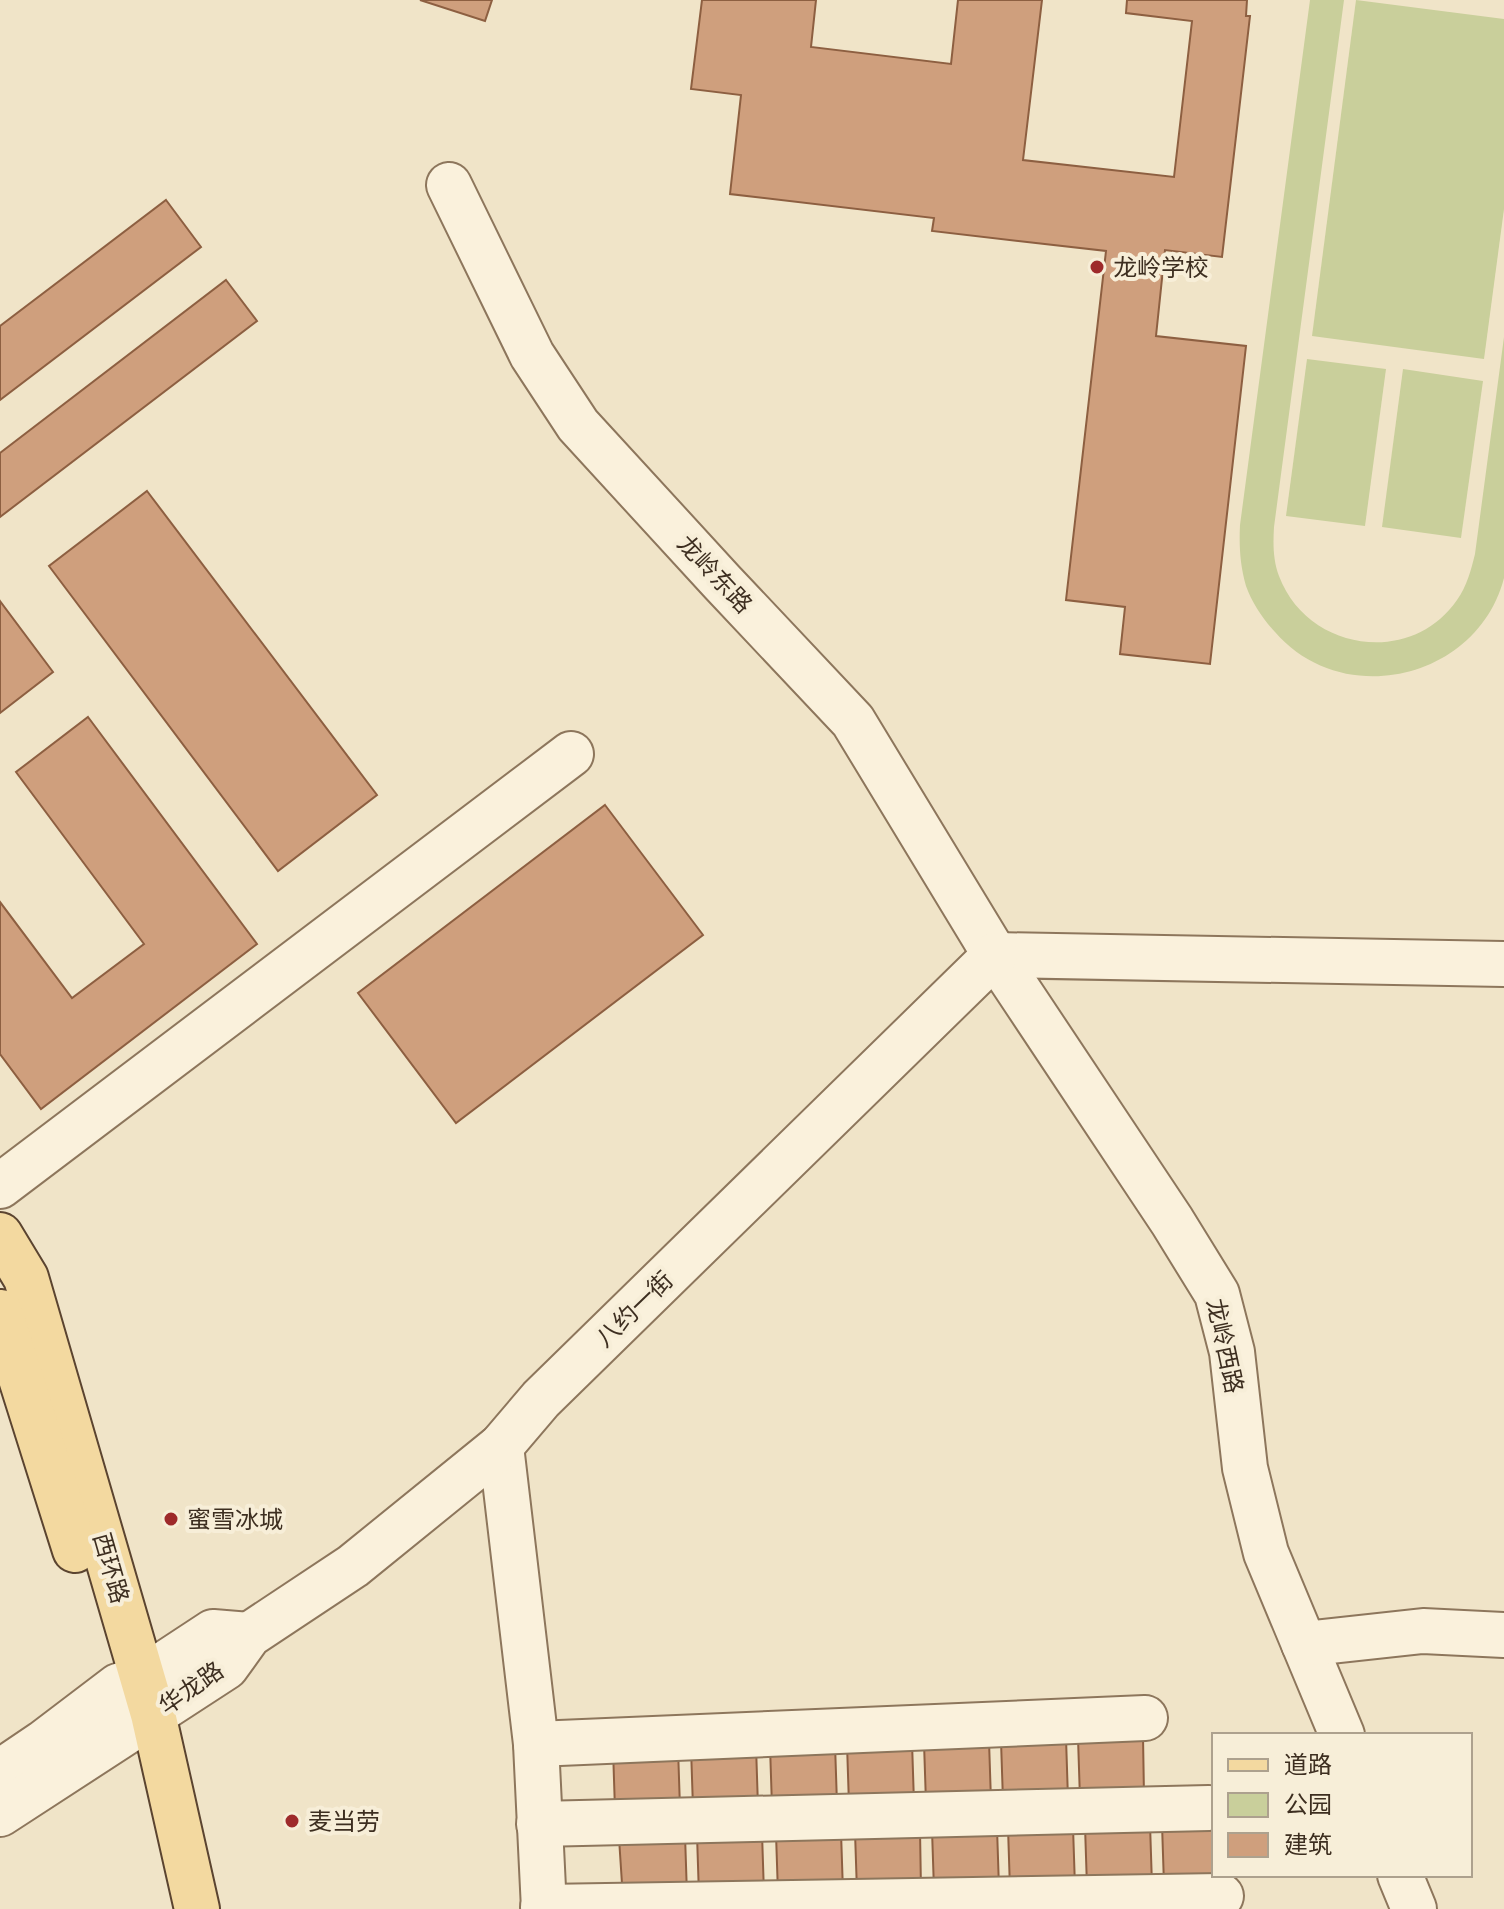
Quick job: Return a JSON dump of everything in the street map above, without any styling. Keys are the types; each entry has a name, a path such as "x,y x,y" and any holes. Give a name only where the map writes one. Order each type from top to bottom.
{"main road":[{"name":"西环路","path":"0,1235 26,1278 136,1702 197,1909"},
{"name":"西环路","path":"0,1312 136,1702 169,1909"}],"street":[{"name":"龙岭东路","path":"449,185 532,355 578,425 853,721 995,955"},
{"path":"0,1186 571,754"},
{"path":"995,955 1504,964"},
{"name":"八约一街","path":"249,1635 353,1566 501,1446 541,1399 995,955"},
{"name":"龙岭西路","path":"995,955 1217,1294 1232,1352 1245,1468 1266,1553 1341,1733"},
{"path":"501,1446 536,1744 544,1908 1221,1896"},
{"path":"1304,1644 1423,1631 1504,1635"},
{"name":"华龙路","path":"0,1814 136,1702 213,1632 249,1635"},
{"name":"华龙路","path":"0,1772 43,1743 136,1702"},
{"path":"536,1744 1145,1718"},
{"path":"539,1824 1209,1808"},
{"path":"1401,1877 1414,1909"}],"green space":[{"path":"1310,0 1344,0 1274,540 1279,576 1293,601 1312,621 1335,634 1361,641 1388,642 1414,635 1437,621 1457,600 1466,584 1475,554 1504,337 1504,578 1489,613 1467,640 1438,660 1405,672 1370,676 1336,671 1303,657 1275,632 1258,610 1246,586 1241,563 1240,525"},
{"path":"1356,0 1504,19 1504,209 1484,359 1312,336"},
{"path":"1307,359 1386,369 1365,526 1286,516"},
{"path":"1403,369 1483,381 1461,538 1382,527"}],"building":[{"path":"420,0 492,0 485,21"},
{"path":"702,0 816,0 811,47 951,64 958,0 1042,0 1023,160 1174,177 1192,21 1126,13 1127,0 1247,0 1246,16 1250,16 1222,257 1165,250 1156,336 1246,346 1210,664 1120,654 1125,607 1066,600 1106,251 932,231 934,218 730,194 741,95 691,89"},
{"path":"166,200 201,247 0,400 0,326"},
{"path":"226,280 257,321 0,517 0,453"},
{"path":"147,491 377,795 278,871 49,566"},
{"path":"0,601 53,672 0,713"},
{"path":"88,717 257,944 41,1109 0,1054 0,902 72,998 144,944 16,772"},
{"path":"605,805 703,935 456,1123 358,993"},
{"path":"1143,1736 1144,1796 1080,1799 1078,1738"},
{"path":"1066,1738 1068,1799 1003,1801 1001,1741"},
{"path":"989,1741 991,1801 926,1803 924,1743"},
{"path":"912,1742 914,1803 849,1805 847,1744"},
{"path":"835,1744 837,1804 772,1807 770,1746"},
{"path":"756,1746 758,1807 693,1808 691,1748"},
{"path":"678,1748 680,1808 615,1810 613,1749"},
{"path":"1212,1822 1212,1877 1229,1877 1229,1882 1164,1885 1162,1824"},
{"path":"1150,1824 1152,1885 1087,1887 1085,1826"},
{"path":"1073,1827 1075,1887 1010,1889 1008,1828"},
{"path":"997,1828 999,1888 934,1890 932,1830"},
{"path":"920,1830 921,1890 857,1892 855,1832"},
{"path":"841,1832 843,1892 778,1894 776,1834"},
{"path":"762,1833 764,1894 699,1896 697,1835"},
{"path":"685,1835 687,1895 623,1899 619,1838"}],"place":[{"name":"龙岭学校","path":"1097,267"},
{"name":"蜜雪冰城","path":"171,1519"},
{"name":"麦当劳","path":"292,1821"}]}
